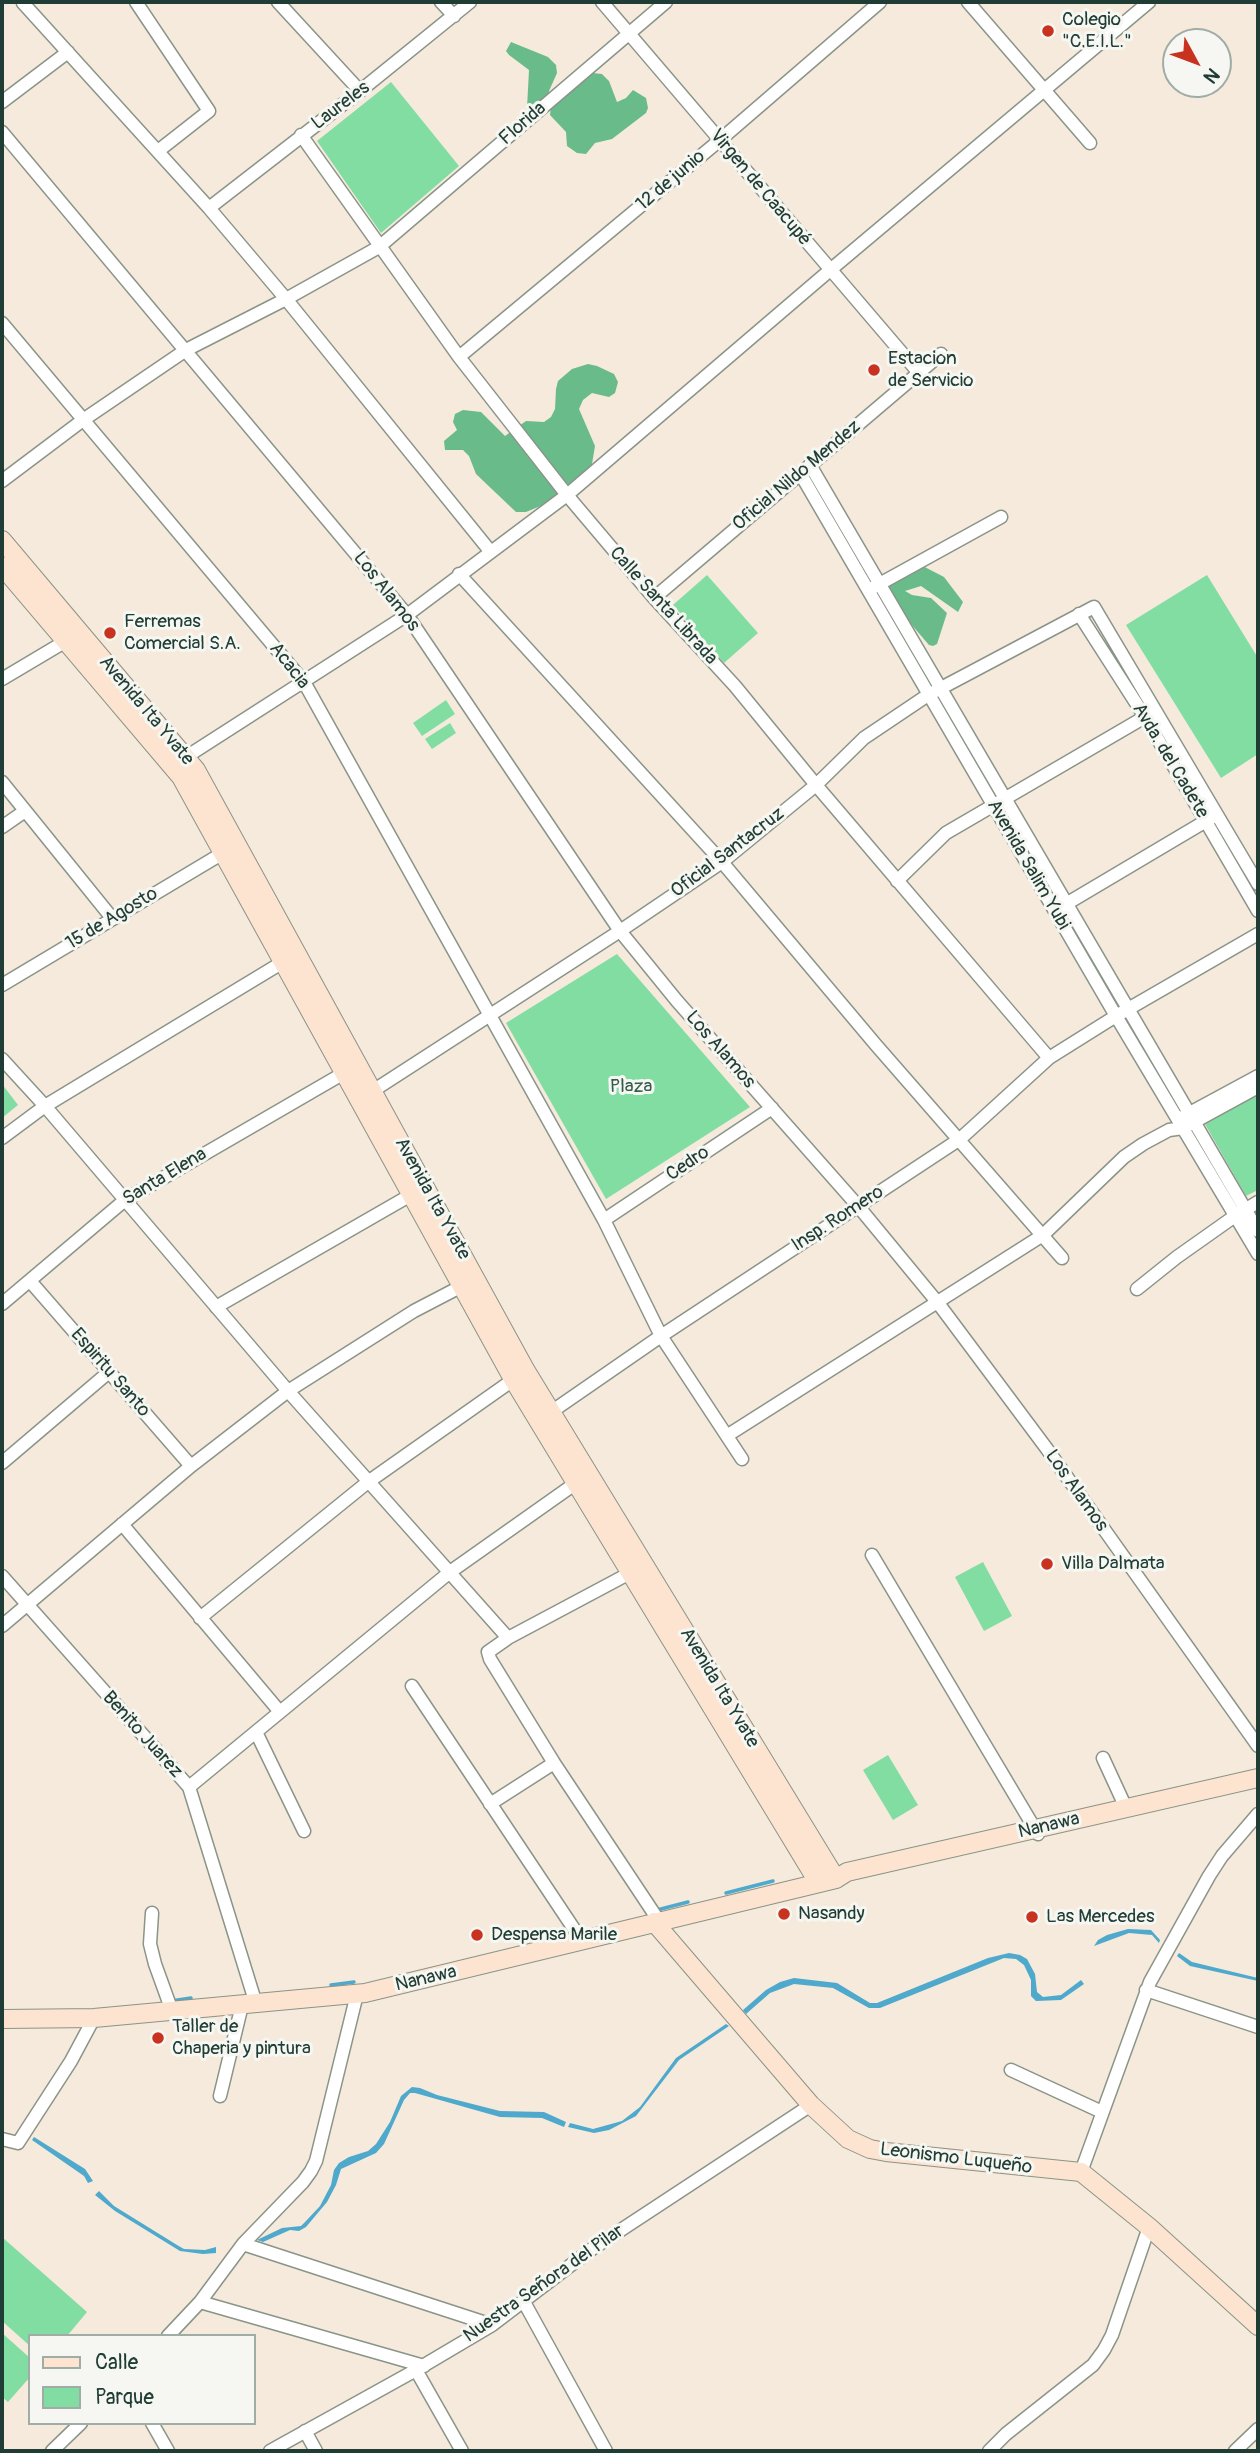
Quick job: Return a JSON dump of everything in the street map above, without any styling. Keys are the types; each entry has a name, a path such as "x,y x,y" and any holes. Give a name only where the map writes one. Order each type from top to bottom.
{"street":[{"path":"25,2 23,3 209,208 286,299 489,551"},
{"path":"136,2 209,111 158,151"},
{"path":"278,2 360,91"},
{"path":"441,2 454,16"},
{"name":"Laureles","path":"209,208 470,2"},
{"name":"Virgen de Caacupé","path":"602,2 829,271 919,373"},
{"name":"Florida","path":"2,481 83,420 186,350 379,247 666,2"},
{"name":"12 de junio","path":"459,357 880,2"},
{"path":"968,2 1090,143"},
{"path":"186,757 407,615 567,495 1149,2"},
{"path":"2,102 68,52"},
{"name":"Los Alamos","path":"2,132 407,615 620,931 677,1001 858,1206 938,1303 1047,1449 1258,1746"},
{"name":"Calle Santa Librada","path":"301,135 459,357 567,495 654,598 735,686 1049,1058"},
{"name":"Acacia","path":"2,323 304,682 604,1220 661,1336 742,1459"},
{"name":"Oficial Nildo Mendez","path":"654,598 941,354"},
{"name":"Avenida Salim Yubi","path":"805,469 880,584 941,688 1054,910 1180,1124 1240,1213 1258,1231"},
{"name":"Avenida Salim Yubi","path":"805,469 867,591 928,695 1067,903 1193,1117 1258,1254"},
{"path":"867,591 1001,517"},
{"name":"Avenida Ita Yvate","path":"2,540 167,761 198,791 576,1483 623,1546 630,1573 838,1878"},
{"name":"Avenida Ita Yvate","path":"2,566 186,757 223,853 283,962 315,1003 344,1073 366,1096"},
{"path":"459,574 722,862 876,1045 1062,1258"},
{"name":"Oficial Santacruz","path":"366,1096 722,862 816,785 864,738 928,695 1079,614 1094,607 1150,714"},
{"name":"Avda. del Cadete","path":"1079,614 1150,714 1212,818 1258,911"},
{"path":"2,678 73,637"},
{"path":"897,881 946,833 1150,714"},
{"path":"2,782 112,918"},
{"path":"2,827 25,811"},
{"path":"1054,910 1212,818 1258,884"},
{"name":"15 de Agosto","path":"2,985 223,853"},
{"name":"Insp. Romero","path":"551,1412 661,1336 960,1139 1049,1058 1258,934"},
{"path":"2,1139 45,1106 283,962"},
{"path":"2,1059 288,1391 508,1638"},
{"name":"Santa Elena","path":"2,1304 125,1200 344,1073"},
{"path":"1193,1117 1258,1076"},
{"path":"728,1435 1044,1235 1124,1157 1193,1117 1258,1087"},
{"name":"Cedro","path":"604,1220 772,1108"},
{"path":"216,1307 418,1191"},
{"name":"Avenida Ita Yvate","path":"418,1191 461,1286 519,1375 551,1412 623,1546 724,1710 818,1882"},
{"path":"1137,1289 1177,1256 1258,1202"},
{"name":"Espiritu Santo","path":"30,1281 191,1466"},
{"path":"2,1626 191,1466 288,1391 414,1311 461,1286"},
{"path":"2,1463 109,1372"},
{"path":"200,1618 369,1482 519,1375"},
{"path":"189,1787 450,1572 576,1483"},
{"path":"122,1524 280,1712"},
{"path":"872,1555 1037,1833"},
{"path":"630,1573 488,1651 490,1659 554,1763 656,1922"},
{"name":"Benito Juarez","path":"2,1576 189,1787 249,2004"},
{"path":"412,1686 582,1941"},
{"path":"256,1732 304,1831"},
{"path":"1103,1758 1126,1808"},
{"path":"490,1804 554,1763"},
{"name":"Nanawa","path":"2,2020 94,2018 357,1994 450,1974 818,1882 838,1878 849,1880 1126,1808 1258,1778"},
{"name":"Nanawa","path":"1037,1833 1258,1787"},
{"path":"1258,1814 1222,1856 1209,1876 1146,1990 1081,2172 1149,2227 1258,2326"},
{"path":"152,1913 150,1944 172,2011"},
{"name":"Leonismo Luqueño","path":"656,1922 811,2105 837,2131 859,2145 870,2149 958,2160 1081,2172"},
{"path":"1146,1990 1258,2026"},
{"path":"171,2334 200,2302 243,2244 303,2182 316,2161 357,1994"},
{"path":"220,2096 249,2004"},
{"path":"2,2139 18,2143 71,2061 94,2018"},
{"path":"1011,2070 1102,2112"},
{"name":"Nuestra Señora del Pilar","path":"270,2451 492,2325 592,2249 811,2105"},
{"path":"989,2451 1006,2434 1093,2365 1104,2350 1112,2335 1149,2227"},
{"path":"243,2244 492,2325"},
{"path":"200,2302 420,2368 462,2451"},
{"path":"524,2302 606,2451"},
{"path":"52,2451 79,2425"},
{"path":"153,2425 168,2451"},
{"path":"1235,2451 1258,2429"},
{"path":"304,2431 316,2451"}],"green space":[{"path":"511,42 548,57 556,65 557,73 549,91 548,107 533,115 527,108 529,70 506,51"},
{"path":"593,73 602,74 609,81 617,102 626,98 633,90 646,98 648,108 646,113 612,139 595,143 586,154 577,153 567,146 566,132 550,115 551,107"},
{"path":"391,82 459,166 381,233 317,141"},
{"path":"588,364 614,374 618,382 615,393 609,397 592,393 583,400 579,409 595,446 590,476 567,495 526,512 516,512 476,474 469,456 463,450 445,450 444,441 457,430 453,422 455,414 463,410 481,412 505,436 526,421 544,422 551,417 555,409 558,381 572,369"},
{"path":"919,564 944,577 963,602 958,612 921,586 905,591 931,598 947,613 937,644 933,646 929,645 893,603 888,589 893,581"},
{"path":"707,575 758,633 724,663 673,605"},
{"path":"1207,575 1258,658 1258,754 1221,778 1126,625"},
{"path":"446,700 455,714 422,736 413,723"},
{"path":"450,723 456,733 432,749 425,739"},
{"name":"Plaza","path":"617,954 750,1107 606,1199 506,1023"},
{"path":"2,1084 18,1105 2,1118"},
{"path":"1258,1088 1258,1190 1246,1196 1201,1117"},
{"path":"983,1562 1012,1616 984,1631 955,1577"},
{"path":"888,1755 918,1805 893,1820 863,1770"},
{"path":"2,2237 87,2312 69,2334 28,2334 28,2344 2,2321"},
{"path":"2,2333 28,2356 28,2379 8,2402 2,2397"}],"water":[{"path":"1128,1929 1151,1930 1160,1940 1159,1943 1152,1935 1129,1933 1094,1946 1107,1935"},
{"path":"1009,1953 1027,1959 1035,1974 1037,1992 1043,1997 1061,1995 1081,1980 1084,1984 1061,2000 1036,2001 1031,1996 1031,1980 1024,1965 1016,1959 1004,1958 880,2008 869,2008 833,1988 794,1984 770,1993 746,2014 743,2010 766,1990 794,1978 837,1983 870,2003 877,2003 988,1958"},
{"path":"1179,1953 1192,1962 1258,1978 1258,1981 1190,1966 1177,1956"},
{"path":"726,2024 729,2026 679,2060 636,2116 609,2130 594,2133 568,2127 570,2123 593,2129 622,2121 640,2107 676,2058"},
{"path":"412,2087 500,2111 544,2112 566,2122 564,2127 542,2118 500,2117 410,2093 404,2100 384,2144 376,2153 341,2169 327,2202 306,2227 299,2231 290,2230 263,2242 257,2240 282,2228 301,2226 320,2206 339,2163 368,2151 376,2144 390,2122 401,2096"},
{"path":"34,2137 85,2169 93,2181 88,2183 84,2176 32,2140"},
{"path":"99,2191 114,2206 184,2249 205,2250 216,2247 216,2253 180,2251 115,2211 95,2195"}],"waterway":[{"path":"726,1893 773,1881"},
{"path":"657,1910 688,1902"},
{"path":"331,1985 354,1982"},
{"path":"171,2001 191,1998"}],"place":[{"name":"Colegio \"C.E.I.L.\"","path":"1048,31"},
{"name":"Estacion de Servicio","path":"874,370"},
{"name":"Ferremas Comercial S.A.","path":"110,633"},
{"name":"Villa Dalmata","path":"1047,1564"},
{"name":"Nasandy","path":"784,1914"},
{"name":"Las Mercedes","path":"1032,1917"},
{"name":"Despensa Marile","path":"477,1935"},
{"name":"Taller de Chaperia y pintura","path":"158,2038"}]}
